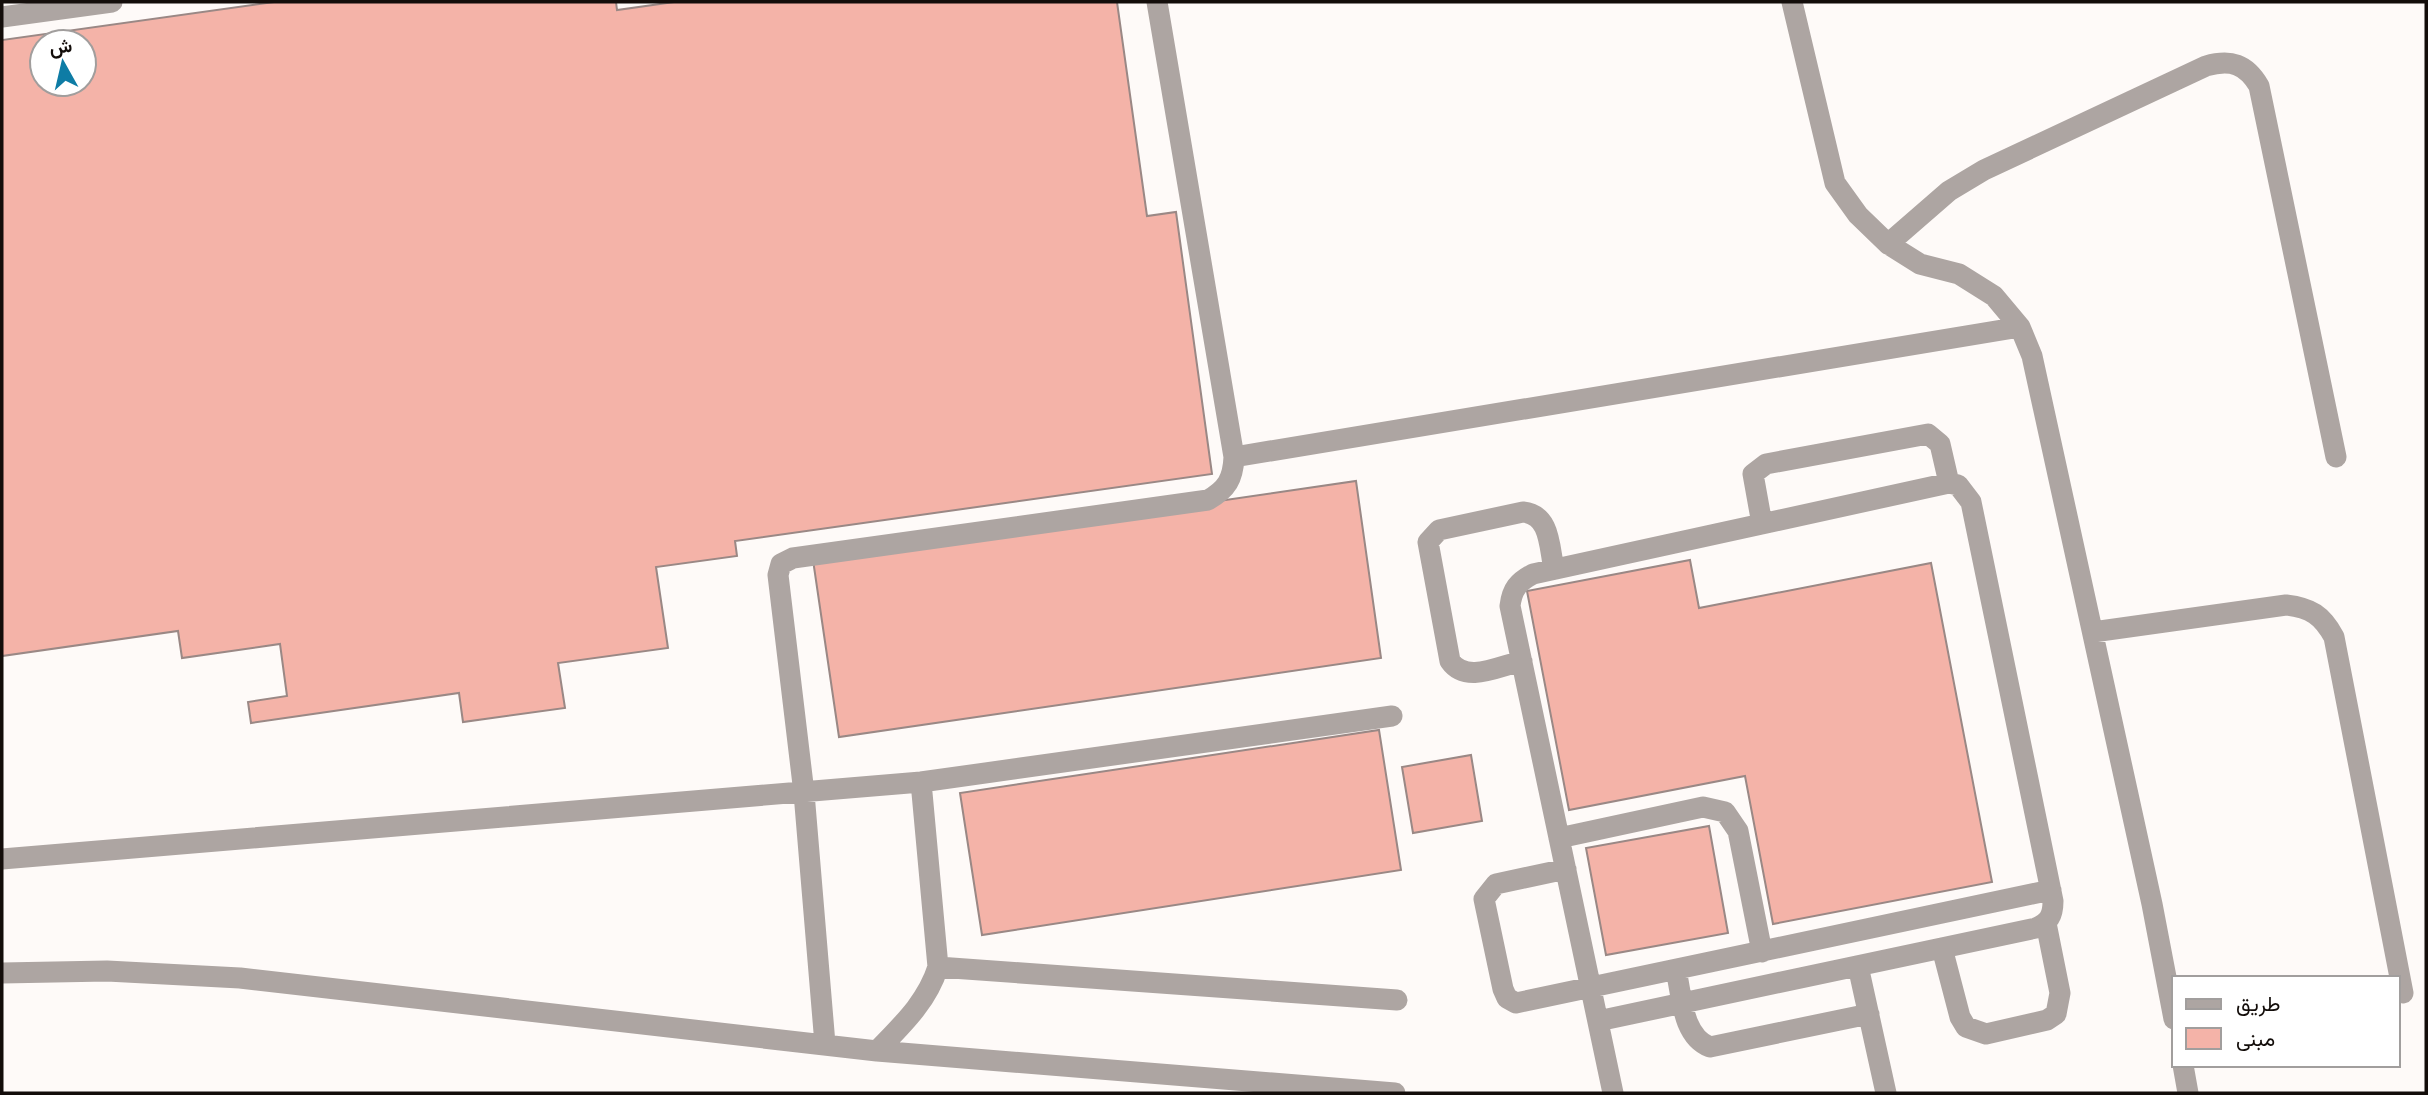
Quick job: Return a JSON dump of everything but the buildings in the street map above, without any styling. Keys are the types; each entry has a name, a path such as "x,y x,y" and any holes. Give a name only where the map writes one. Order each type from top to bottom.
{"lane":[{"path":"2,17 112,2"},
{"path":"825,1044 804,793 778,575 781,564 793,558 1208,500 1224,490 1233,475 1234,457 1157,2"},
{"path":"1793,2 1835,183 1858,215 1888,244 1920,264 1959,274 1994,296 2020,327 2032,356 2172,1009"},
{"path":"1888,244 1949,191 1984,170 2206,66 2222,62 2238,64 2251,73 2259,86 2336,457"},
{"path":"1234,457 2020,327"},
{"path":"1762,524 1753,474 1766,464 1928,434 1940,444 1949,484"},
{"path":"1598,1021 2036,928 2046,923 2053,913 2051,890 1971,502 1958,485 1949,484 1554,569 1520,580 1512,592 1510,606 1613,1093"},
{"path":"1522,661 1465,674 1456,670 1450,661 1427,550 1428,542 1439,530 1523,512 1532,513 1545,524 1554,569"},
{"path":"2093,632 2286,605 2306,607 2324,619 2334,638 2400,976"},
{"path":"2,859 921,782 1392,716"},
{"path":"877,1051 920,1005 932,988 938,967 921,782"},
{"path":"1559,838 1703,807 1725,812 1738,831 1762,952"},
{"path":"1566,869 1496,884 1484,899 1507,998 1516,1003 1525,1004 2051,890"},
{"path":"1942,948 1960,1017 1966,1027 1986,1034 2047,1020 2056,1014 2060,993 2046,923"},
{"path":"1858,966 1886,1093"},
{"path":"938,967 1397,1000"},
{"path":"1676,970 1693,1037 1710,1047 1869,1014"},
{"path":"2,973 107,971 240,978 877,1051 1395,1093"},
{"path":"2400,978 2403,993"},
{"path":"2183,1067 2188,1093"}]}
